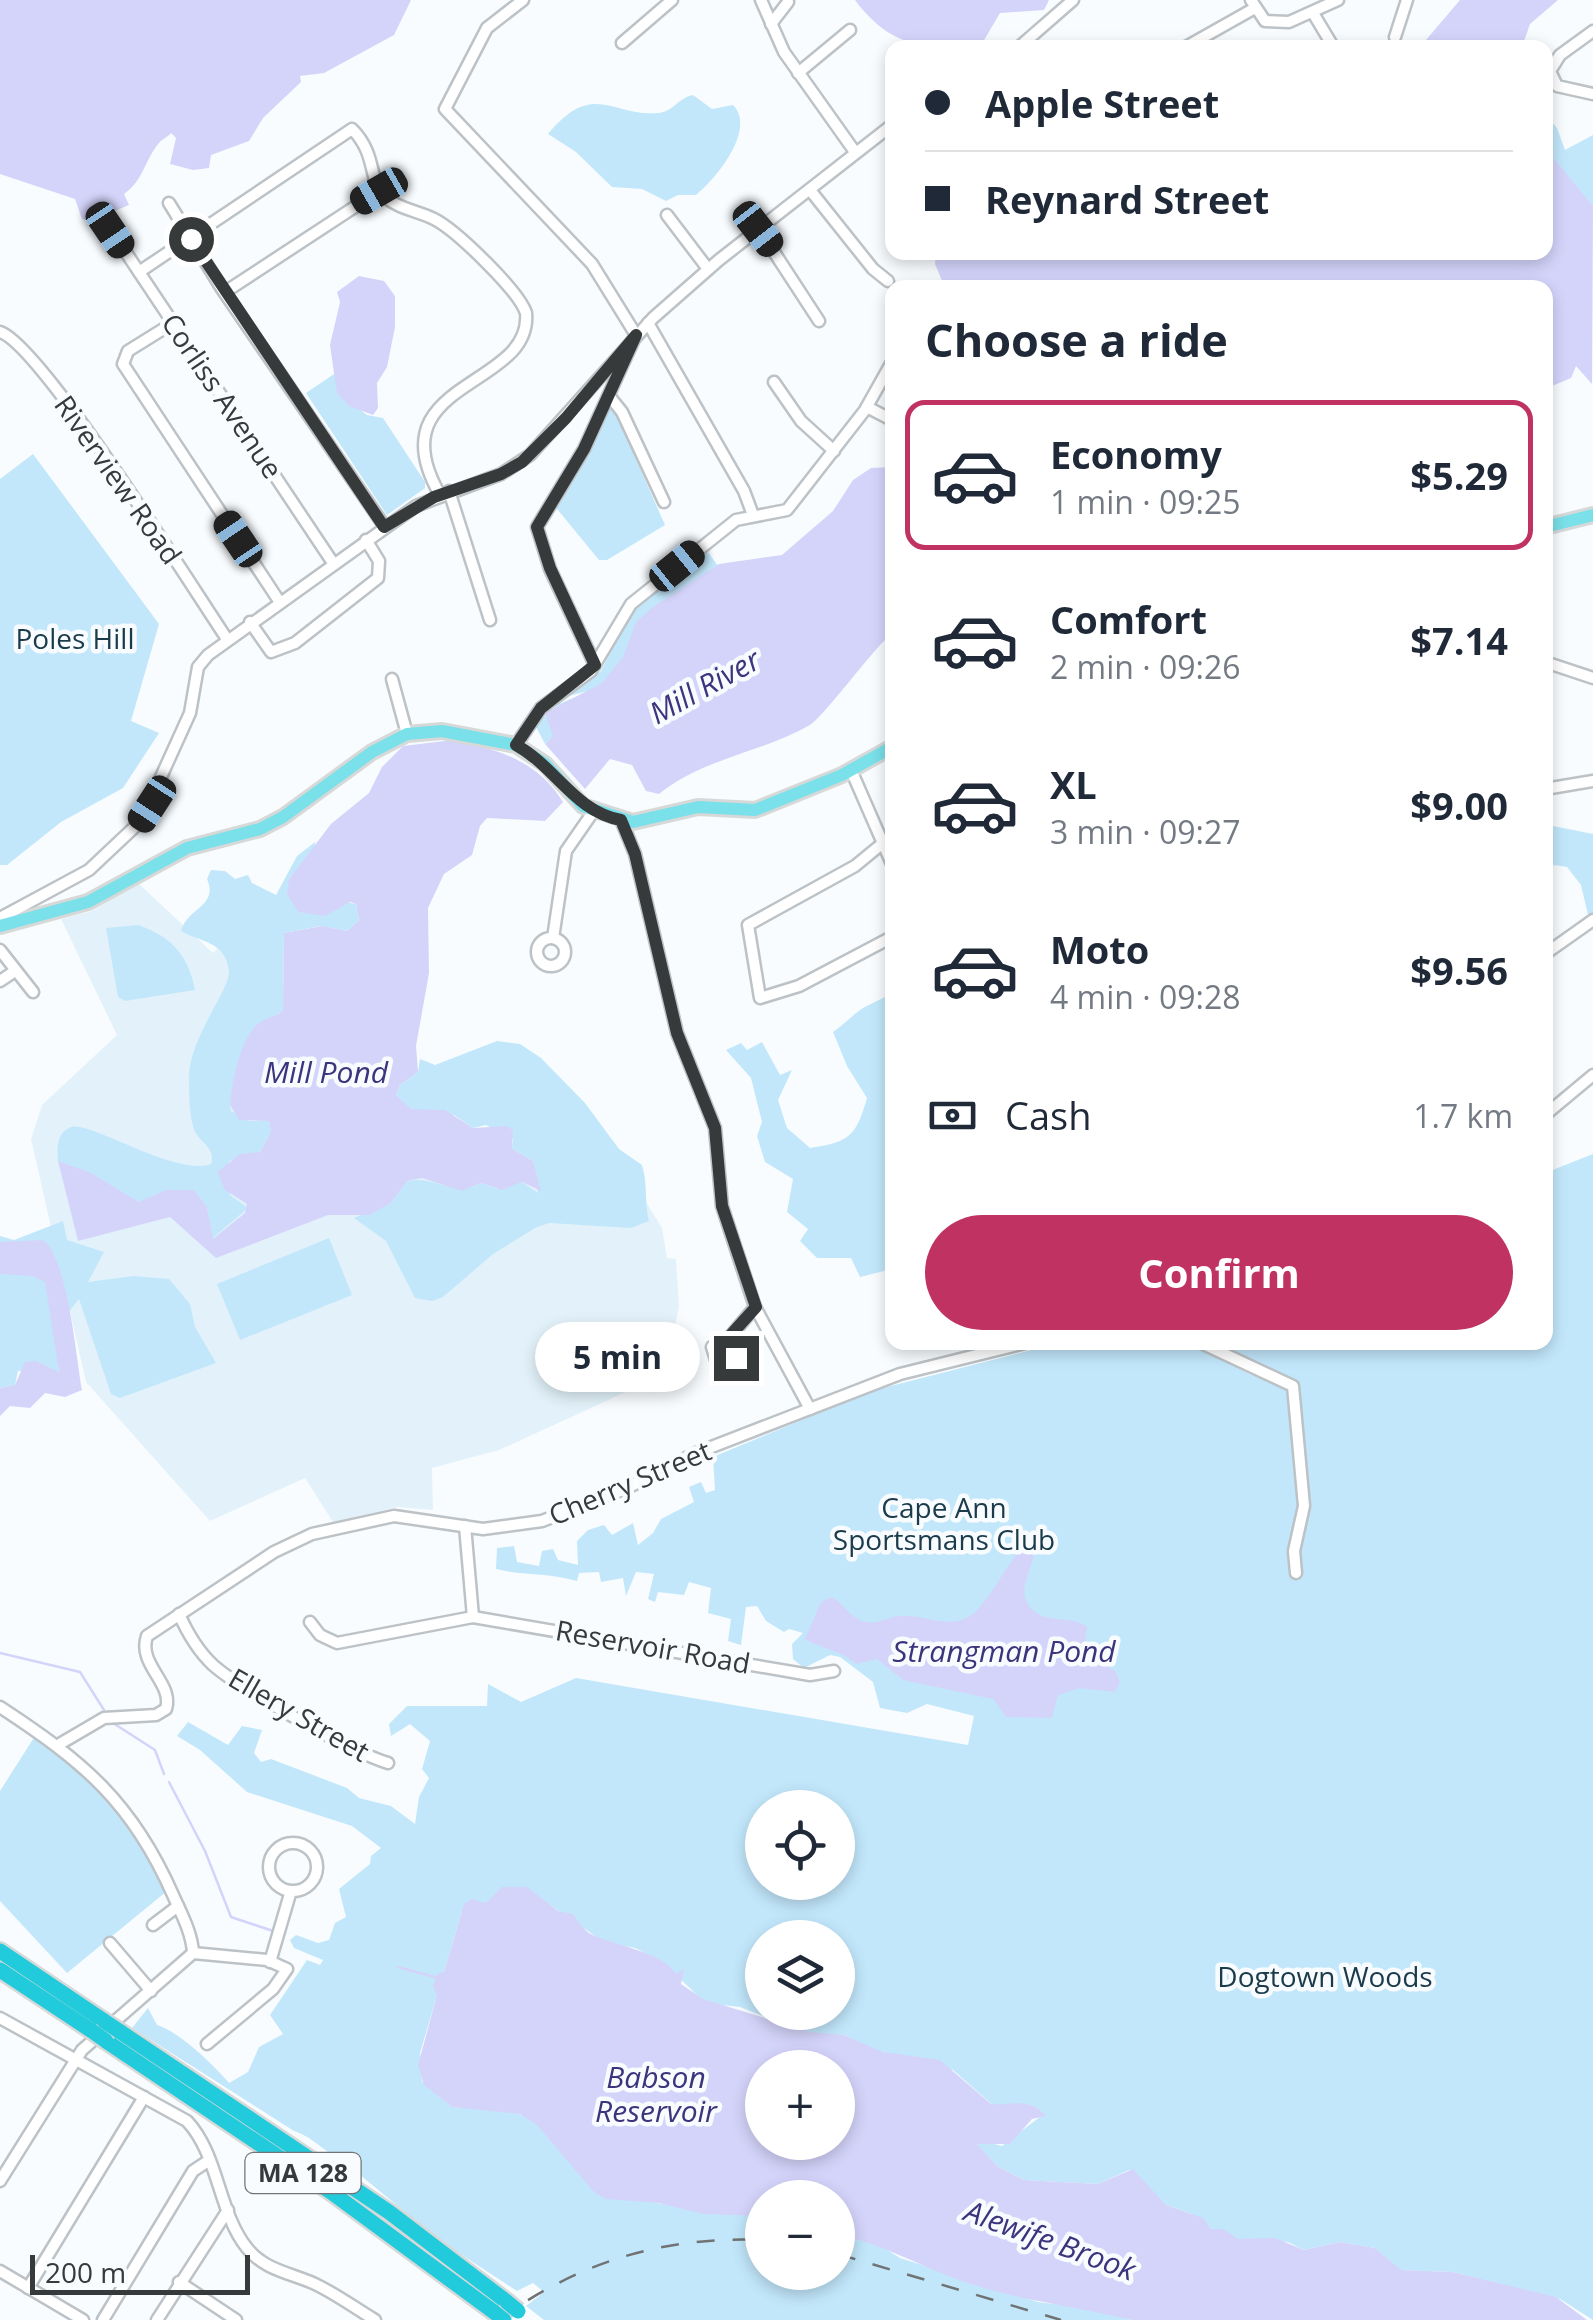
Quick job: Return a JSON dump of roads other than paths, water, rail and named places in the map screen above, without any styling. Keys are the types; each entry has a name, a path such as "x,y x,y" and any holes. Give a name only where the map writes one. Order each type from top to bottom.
{"highway":[{"name":"MA 128","path":"0,1952 112,2036 375,2203 510,2313"},
{"name":"MA 128","path":"0,1970 98,2026"}],"main road":[{"path":"1553,526 1593,515"},
{"path":"0,926 88,902 187,848 260,830 284,817 372,752 407,734 442,731 516,745 537,757 593,812 621,820 663,818 698,807 755,810 851,770 885,751"}],"street":[{"path":"522,0 487,28 445,109 592,264 636,335"},
{"path":"622,43 672,0"},
{"path":"761,0 798,73 855,152"},
{"path":"1027,40 1073,0"},
{"path":"1197,40 1253,4 1272,24 1313,13 1338,0"},
{"path":"1395,37 1406,0"},
{"path":"771,24 788,2"},
{"path":"1313,13 1329,40"},
{"path":"798,73 850,30"},
{"path":"1553,66 1560,56 1593,31"},
{"path":"1553,77 1558,86 1593,94"},
{"path":"139,272 352,129 370,150 379,191 393,202 444,226 513,292 526,314 516,347 445,400 426,432 422,457 444,493 490,620"},
{"path":"0,918 74,880 134,830 152,804 190,713 198,667 227,639 384,527 444,493 501,474 530,456 648,323 708,269 885,130"},
{"path":"810,190 872,270 885,280"},
{"path":"225,292 379,191"},
{"path":"169,203 384,527"},
{"path":"667,215 708,269"},
{"path":"758,229 818,322"},
{"name":"Corliss Avenue","path":"110,230 333,563"},
{"path":"173,322 128,351 123,364 279,601"},
{"path":"648,323 744,491 753,516"},
{"name":"Riverview Road","path":"0,332 24,346 84,426 227,639"},
{"path":"595,665 550,568 537,527 610,397 636,335"},
{"path":"516,745 541,708 595,665 631,604 736,520 787,510 867,407 885,375"},
{"path":"774,382 801,421 834,451"},
{"path":"610,397 622,412 664,502"},
{"path":"867,407 885,416"},
{"path":"250,622 271,652 295,643 378,578 379,561 366,540"},
{"path":"1553,665 1593,678"},
{"path":"392,679 407,734"},
{"path":"851,770 885,848"},
{"path":"1553,788 1593,781"},
{"path":"553,938 566,852 593,812"},
{"path":"621,820 635,854 677,1033 715,1128 722,1206 756,1307 810,1410"},
{"path":"883,843 855,866 748,925 760,998 799,986 885,941"},
{"path":"1553,947 1576,927 1593,920"},
{"path":"0,950 32,992"},
{"path":"0,982 16,970"},
{"path":"1553,1109 1593,1075"},
{"path":"728,1338 756,1307"},
{"name":"Cherry Street","path":"58,1746 104,1718 156,1715 166,1709 168,1699 144,1647 150,1632 274,1552 312,1534 394,1516 495,1528 558,1516 696,1453 916,1369 987,1350"},
{"path":"1215,1350 1294,1386 1304,1506 1294,1551 1296,1572"},
{"path":"465,1526 473,1617"},
{"name":"Ellery Street","path":"179,1614 191,1637 218,1668 355,1750 388,1763"},
{"name":"Reservoir Road","path":"310,1622 320,1635 337,1643 473,1617 810,1675 834,1670"},
{"path":"1,1709 58,1746 127,1810 178,1906 193,1953"},
{"path":"294,1842 314,1855 316,1875 305,1889 290,1894 275,1882 269,1862 277,1848 294,1842"},
{"path":"270,1962 290,1894"},
{"path":"153,1926 178,1906"},
{"path":"110,1942 151,1992"},
{"path":"0,2181 73,2062 193,1953 270,1962 287,1969 273,1989 207,2044"},
{"path":"0,2019 189,2124 241,2240 258,2260 338,2296 376,2320"},
{"path":"28,2288 144,2097"},
{"path":"103,2320 193,2171 208,2161"},
{"path":"157,2320 228,2210"},
{"path":"0,2271 82,2320"},
{"path":"180,2282 236,2320"}],"water":[{"path":"0,0 411,0 394,35 324,73 300,76 301,82 263,118 249,141 211,155 209,168 193,170 170,164 176,138 171,133 159,143 136,182 124,194 129,205 107,214 99,223 82,219 75,199 0,174"},
{"path":"855,0 1049,0 1044,10 1000,13 984,40 903,40"},
{"path":"1460,0 1558,0 1530,24 1524,40 1426,40"},
{"path":"1553,158 1593,206 1592,384 1576,366 1571,378 1553,386 1553,280 942,280 935,260 1553,260"},
{"path":"359,276 384,281 395,296 395,327 387,367 377,383 378,408 373,415 349,406 337,393 330,345 340,302 337,292"},
{"path":"885,467 885,640 817,719 791,735 694,772 659,794 646,791 632,765 610,759 585,789 545,744 553,736 545,713 602,683 623,657 636,622 653,607 719,564 782,555 833,511 853,480 871,468"},
{"name":"Mill Pond","path":"453,740 516,759 542,776 563,802 545,821 487,818 480,826 472,855 444,874 428,908 429,973 416,1046 418,1072 400,1085 396,1095 411,1109 445,1110 473,1128 508,1126 513,1131 512,1149 533,1161 541,1191 522,1182 502,1190 481,1183 462,1191 422,1178 407,1181 391,1203 369,1215 328,1215 216,1258 170,1217 78,1241 58,1161 91,1173 139,1202 166,1190 194,1190 207,1207 213,1239 245,1213 247,1204 225,1190 217,1172 240,1154 260,1152 271,1132 269,1121 239,1120 230,1105 238,1060 248,1037 254,1027 283,1010 284,933 322,926 347,931 359,920 356,904 350,902 325,916 298,912 287,894 289,879 331,824 369,793 382,767 403,746"},
{"path":"43,1240 52,1250 65,1287 82,1390 65,1397 45,1393 30,1408 10,1406 0,1416 0,1388 15,1385 25,1362 36,1361 59,1372 45,1282 32,1276 0,1274 0,1242"},
{"name":"Strangman Pond","path":"1034,1538 1034,1557 1025,1586 1028,1604 1041,1615 1087,1627 1083,1652 1115,1671 1120,1682 1115,1692 1079,1688 1058,1695 1052,1718 1006,1717 993,1699 903,1680 877,1659 856,1664 805,1639 821,1602 832,1597 853,1616 867,1622 900,1616 958,1621 976,1611 1017,1553"},
{"name":"Babson Reservoir","path":"502,1887 527,1887 558,1911 573,1914 589,1933 648,1954 676,1974 684,1969 681,1984 703,1999 745,2012 745,2030 844,2035 883,2052 940,2060 991,2104 1033,2106 1046,2116 1032,2119 1010,2144 977,2144 997,2166 1024,2180 1098,2184 1133,2169 1166,2205 1203,2218 1211,2229 1223,2229 1238,2239 1275,2238 1304,2250 1340,2242 1375,2248 1401,2270 1453,2272 1556,2297 1587,2320 1132,2320 980,2287 855,2239 855,2180 745,2180 745,2215 703,2214 659,2203 605,2199 593,2191 537,2125 520,2114 452,2107 424,2085 418,2065 437,1995 433,1987 437,1974 444,1972 464,1904 472,1899 486,1903"}],"waterway":[{"name":"Mill River","path":"0,1653 80,1672 104,1710"},
{"name":"Mill River","path":"113,1723 155,1750 164,1774"},
{"name":"Mill River","path":"169,1782 205,1851 231,1917 273,1931"},
{"name":"Alewife Brook","path":"398,1967 438,1978"}],"railway":[{"path":"498,2320 559,2282 623,2257 690,2243 745,2240"},
{"path":"855,2259 1061,2320"}],"park label":[{"name":"Poles Hill","path":"75,639"},
{"name":"Cape Ann Sportsmans Club","path":"944,1524"},
{"name":"Dogtown Woods","path":"1325,1977"}]}
